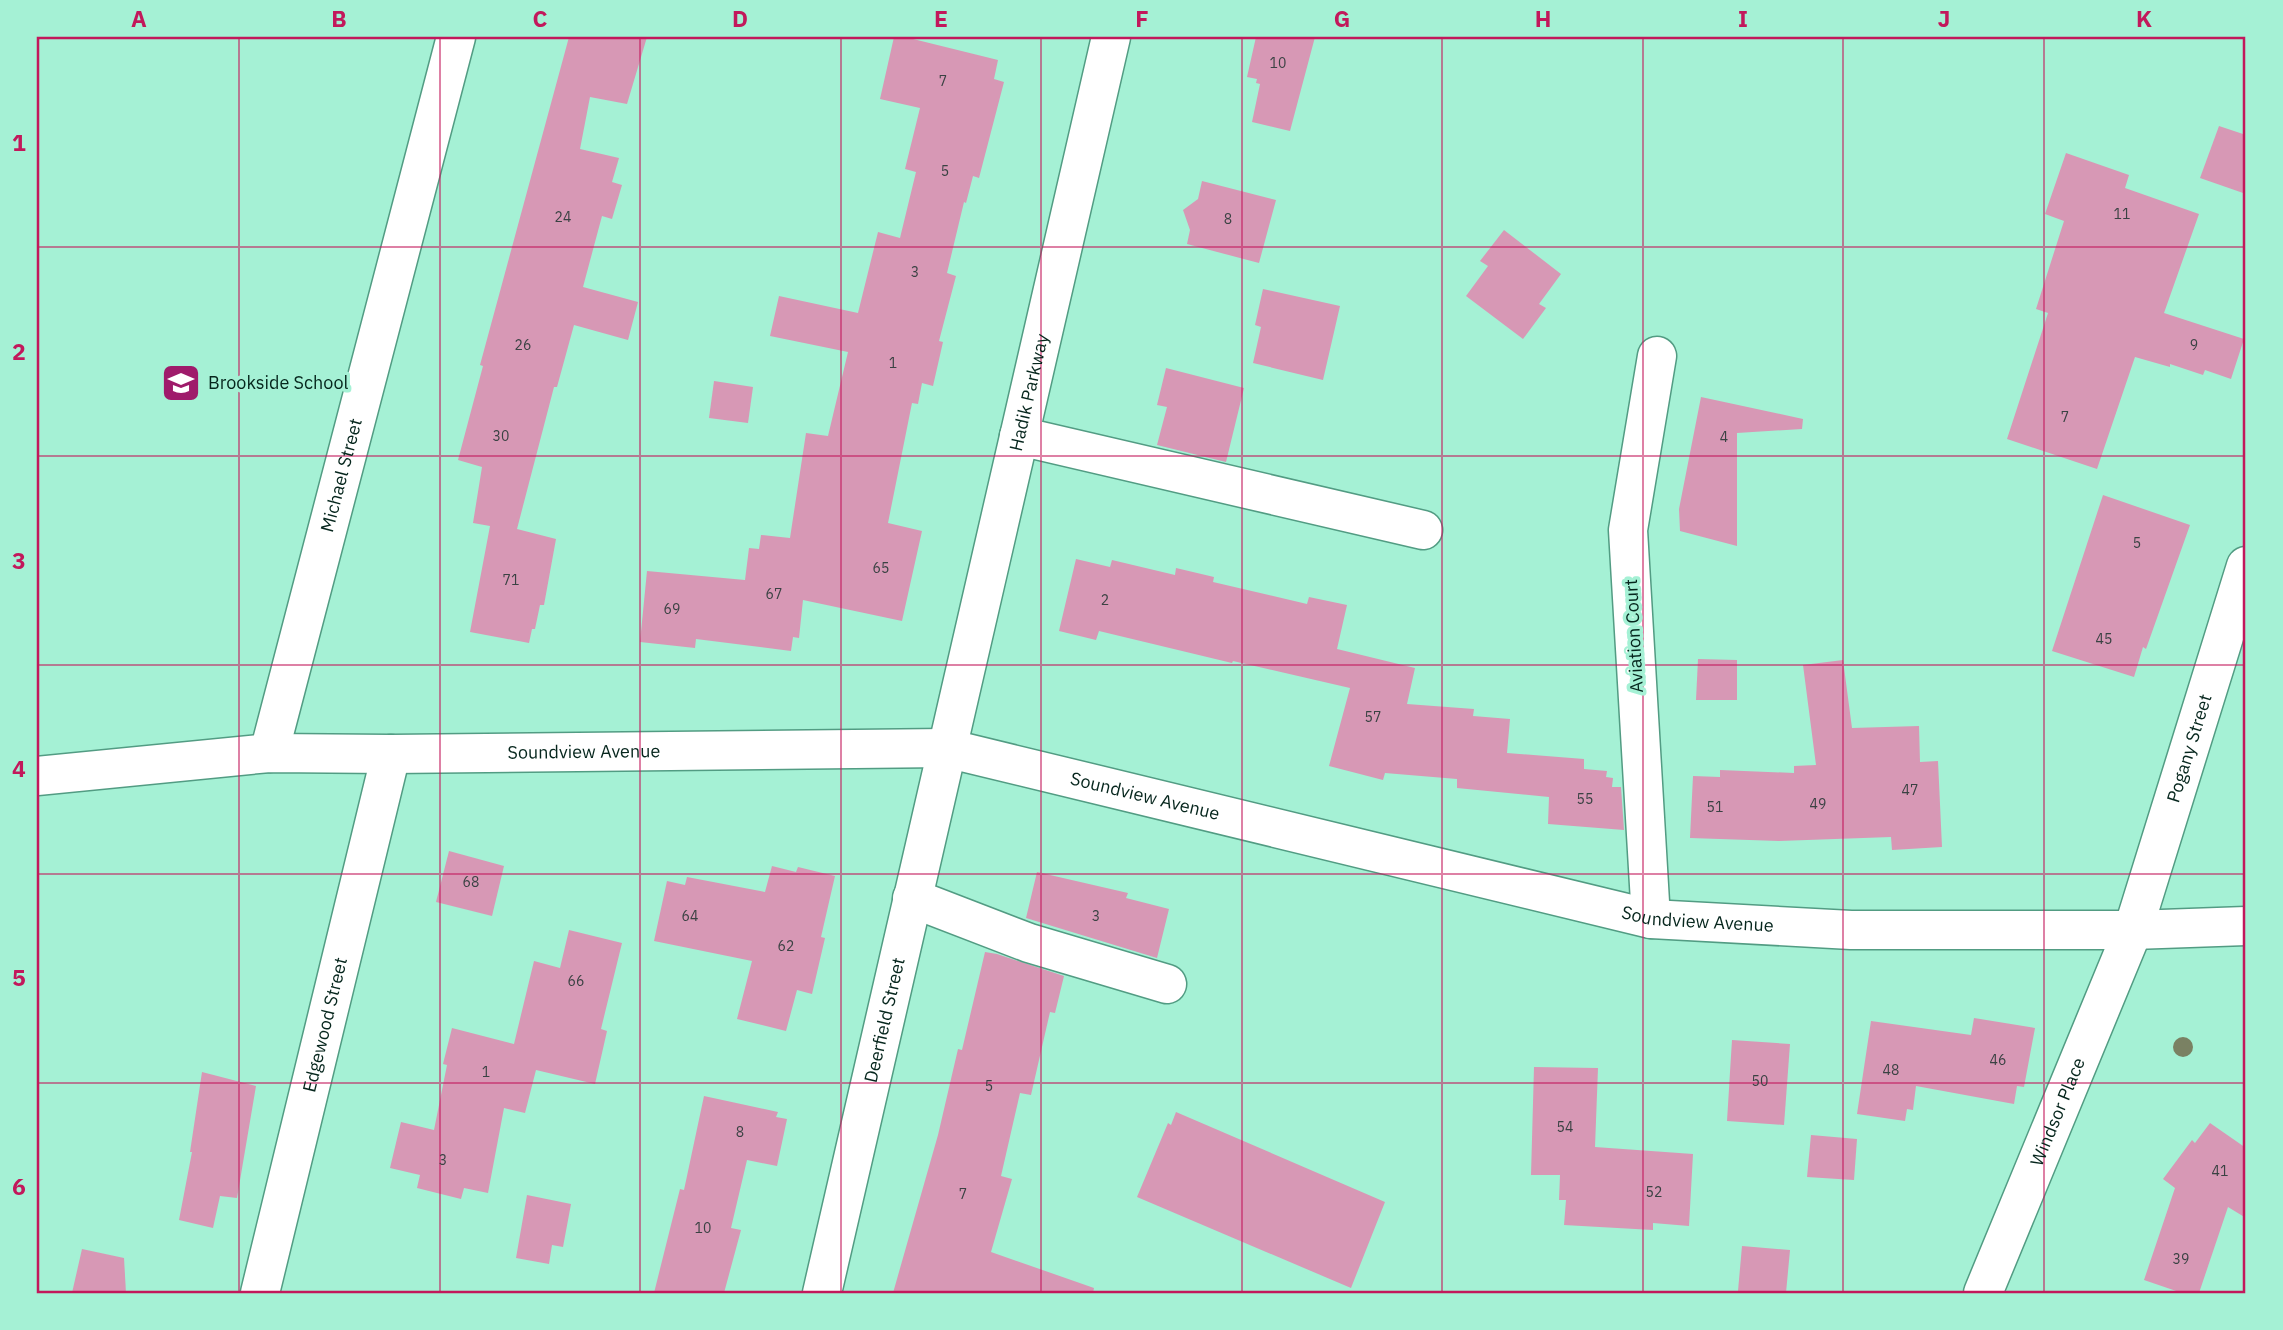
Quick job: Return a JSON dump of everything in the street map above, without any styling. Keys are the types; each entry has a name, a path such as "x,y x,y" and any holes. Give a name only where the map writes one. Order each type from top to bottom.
{"street":[{"name":"Michael Street","path":"270,753 456,37"},
{"name":"Hadik Parkway","path":"946,748 1111,37"},
{"name":"Aviation Court","path":"1651,919 1628,530 1657,356"},
{"path":"1019,436 1423,530"},
{"name":"Pogany Street","path":"2133,930 2246,566"},
{"name":"Soundview Avenue","path":"37,776 270,753 946,748 1651,919 1851,930 2133,930 2246,926"},
{"name":"Deerfield Street","path":"822,1293 946,748"},
{"name":"Edgewood Street","path":"260,1293 391,754"},
{"path":"912,898 1029,943 1167,984"},
{"name":"Windsor Place","path":"1983,1293 2133,930"}],"building":[{"path":"569,37 647,37 627,104 590,97 580,149 619,158 612,182 622,185 612,219 602,216 583,287 638,302 628,340 574,325 557,387 554,387 517,529 556,539 544,605 540,605 529,643 470,632 490,526 473,523 482,467 458,460 483,366 480,365"},
{"path":"894,37 905,37 998,60 994,79 1004,82 979,178 973,176 966,203 964,202 947,273 956,276 939,341 943,342 933,386 922,383 918,404 912,403 888,523 922,531 902,621 803,600 799,638 793,637 791,651 696,639 695,648 640,642 647,571 745,580 749,548 759,549 761,535 790,538 806,433 828,436 848,352 770,336 779,296 858,313 878,232 900,238 916,172 905,169 920,108 880,99"},
{"path":"1256,37 1315,37 1290,131 1252,122 1260,84 1256,83 1257,79 1247,77"},
{"path":"2219,126 2246,135 2246,194 2200,178"},
{"path":"2066,153 2129,175 2125,188 2199,214 2164,313 2244,339 2231,379 2205,370 2203,375 2170,364 2170,367 2135,357 2097,469 2007,439 2048,313 2036,309 2064,221 2045,214"},
{"path":"1202,181 1276,200 1259,263 1187,244 1190,230 1183,210 1198,199"},
{"path":"1504,230 1561,274 1539,304 1546,308 1523,339 1466,296 1488,266 1480,261"},
{"path":"1263,289 1340,306 1323,380 1253,363 1261,327 1255,325"},
{"path":"1166,368 1244,388 1226,462 1157,445 1167,407 1157,405"},
{"path":"714,381 753,387 748,423 709,418"},
{"path":"1701,397 1803,419 1802,429 1737,433 1737,546 1680,531 1679,509"},
{"path":"2103,495 2190,525 2134,677 2052,651"},
{"path":"1076,559 1110,567 1112,560 1175,575 1176,568 1214,577 1213,582 1307,604 1309,597 1347,605 1337,649 1415,668 1407,704 1474,709 1473,716 1510,719 1507,753 1584,759 1584,769 1607,771 1606,777 1613,778 1612,787 1621,787 1624,830 1548,824 1549,797 1457,788 1457,779 1385,773 1383,780 1329,766 1350,688 1099,631 1096,640 1059,631"},
{"path":"1698,659 1737,660 1737,700 1696,700"},
{"path":"1843,660 1852,728 1919,726 1920,762 1938,761 1942,847 1892,850 1891,837 1779,841 1690,838 1693,776 1720,777 1720,770 1794,773 1794,766 1816,765 1803,665"},
{"path":"449,851 504,866 492,916 436,902"},
{"path":"772,866 796,872 798,867 835,876 812,994 797,990 786,1031 737,1019 752,961 654,941 667,881 685,885 687,877 765,892"},
{"path":"1037,872 1128,893 1126,898 1169,909 1157,958 1026,918"},
{"path":"569,930 622,943 601,1029 607,1031 595,1084 536,1070 525,1113 504,1108 488,1193 464,1188 461,1199 417,1188 420,1175 390,1168 401,1122 434,1130 447,1065 443,1064 452,1028 514,1044 534,961 560,968"},
{"path":"985,952 1064,976 1055,1013 1050,1012 1031,1095 1020,1093 1001,1176 1012,1179 991,1252 1094,1288 1093,1293 893,1293 938,1135 958,1049 962,1050"},
{"path":"1974,1018 2035,1028 2024,1087 2017,1086 2014,1104 1916,1086 1913,1110 1907,1109 1905,1121 1857,1114 1871,1021 1971,1035"},
{"path":"1732,1040 1790,1044 1784,1125 1727,1121"},
{"path":"1534,1067 1598,1068 1595,1147 1693,1154 1689,1226 1653,1223 1653,1230 1564,1225 1566,1200 1559,1200 1560,1175 1531,1175"},
{"path":"202,1072 256,1086 237,1198 220,1196 213,1228 179,1220 192,1152"},
{"path":"704,1096 778,1112 776,1117 787,1119 777,1166 747,1160 731,1228 741,1230 724,1293 654,1293 680,1189 684,1190"},
{"path":"1176,1112 1385,1202 1351,1288 1137,1197 1168,1123 1171,1125"},
{"path":"2210,1123 2246,1148 2246,1218 2228,1207 2199,1293 2182,1293 2144,1280 2175,1188 2163,1179 2192,1140 2195,1143"},
{"path":"1811,1135 1857,1139 1854,1180 1807,1177"},
{"path":"527,1195 571,1204 563,1247 552,1245 549,1264 516,1258"},
{"path":"1742,1246 1790,1250 1786,1293 1738,1291"},
{"path":"82,1249 124,1258 126,1293 72,1293"}],"place":[{"name":"Brookside School","path":"181,383"}]}
